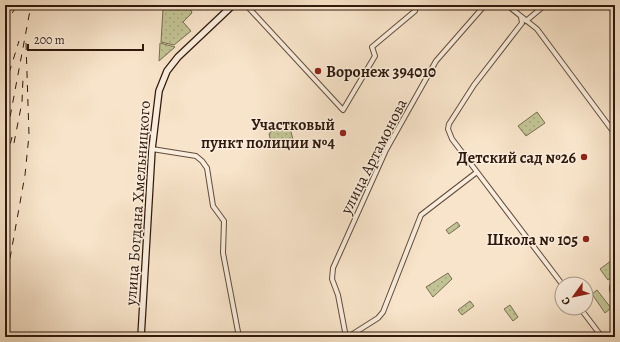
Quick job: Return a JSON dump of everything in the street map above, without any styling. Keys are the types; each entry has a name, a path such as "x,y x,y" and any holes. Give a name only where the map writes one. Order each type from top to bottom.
{"main road":[{"name":"улица Богдана Хмельницкого","path":"141,337 152,149 158,98 168,71 187,47 233,5"}],"street":[{"path":"246,5 343,110 375,56 372,47 415,11 416,5"},
{"name":"улица Артамонова","path":"347,337 338,295 332,279 333,268 386,150 436,61 485,5"},
{"path":"507,5 521,18 537,29 615,134"},
{"path":"526,21 545,5"},
{"path":"521,18 522,23 474,85 449,124 448,129 452,139 556,276"},
{"path":"152,149 196,156 207,168 213,206 224,222 223,253 239,337"},
{"path":"347,337 378,318 383,312 421,215 477,172"},
{"path":"586,316 602,337"}],"green space":[{"path":"189,5 192,13 183,22 191,31 174,45 161,42 163,9 166,6"},
{"path":"160,43 175,47 159,61"},
{"path":"537,112 545,123 526,136 518,126"},
{"path":"288,121 294,143 273,149 269,134 277,124"},
{"path":"457,222 460,226 449,234 446,230"},
{"path":"615,258 615,275 608,280 600,269"},
{"path":"448,273 452,279 433,297 426,287"},
{"path":"615,278 615,300 609,289 612,280"},
{"path":"597,290 611,308 605,313 594,297 594,292"},
{"path":"470,301 474,306 462,315 458,310"},
{"path":"510,305 518,317 513,321 504,309"}],"railway":[{"path":"5,25 17,5"},
{"path":"5,144 31,5"},
{"path":"5,86 19,41"},
{"path":"5,286 25,175 29,135 26,43"},
{"path":"14,143 22,102 23,78"},
{"path":"5,98 10,81"},
{"path":"7,157 12,137"}],"place":[{"name":"Воронеж 394010","path":"318,71"},
{"name":"Участковый пункт полиции №4","path":"343,133"},
{"name":"Детский сад №26","path":"584,157"},
{"name":"Школа № 105","path":"586,239"}]}
